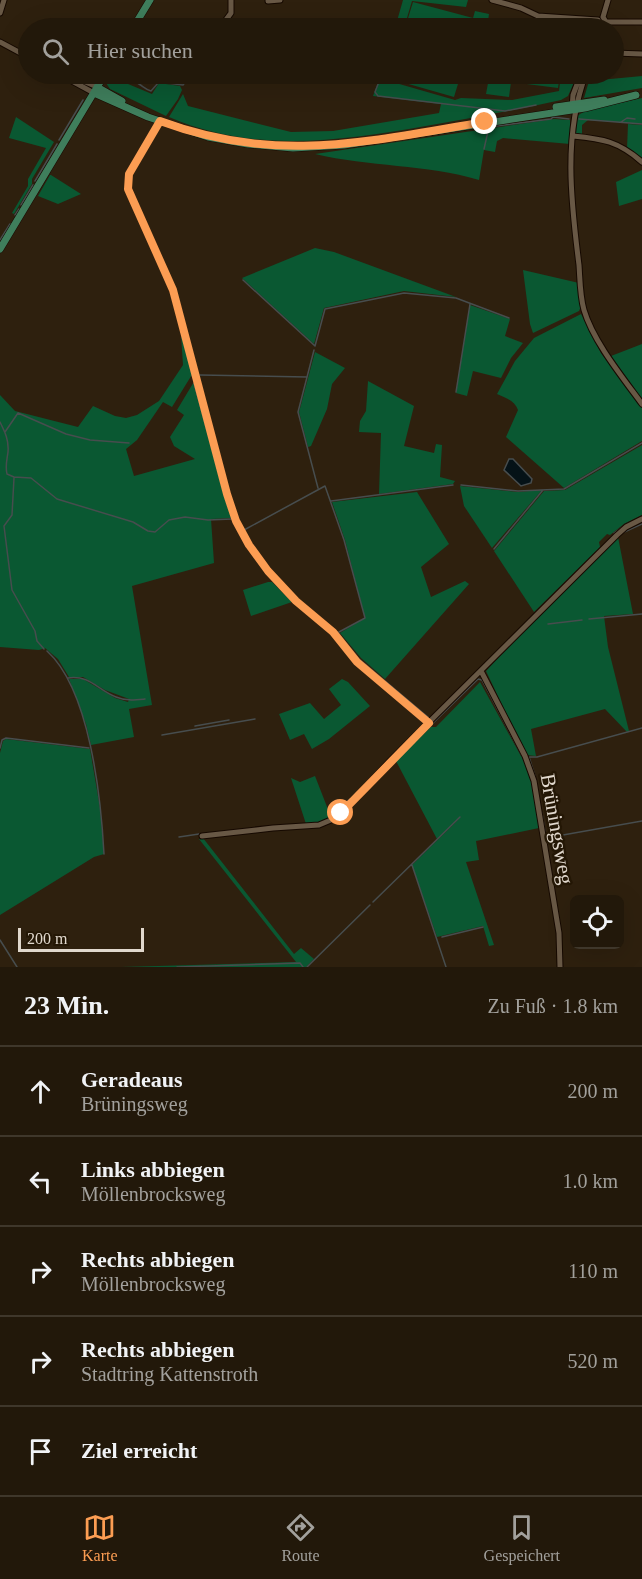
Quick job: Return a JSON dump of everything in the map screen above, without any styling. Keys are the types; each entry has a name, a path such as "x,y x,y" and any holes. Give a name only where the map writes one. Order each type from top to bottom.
{"main road":[{"path":"139,18 150,0"},
{"path":"0,249 99,84"},
{"path":"95,90 159,121 208,137 235,143 292,148 344,145 574,109 639,95"}],"street":[{"path":"0,13 4,0"},
{"path":"227,18 231,13 231,0"},
{"path":"268,1 280,0"},
{"path":"492,0 521,8 538,16 559,18"},
{"path":"603,18 608,0"},
{"path":"624,22 642,22"},
{"path":"0,42 18,52"},
{"path":"624,53 642,54"},
{"path":"82,84 95,90"},
{"path":"84,84 95,90"},
{"path":"581,84 574,109 573,217 584,310 604,352 642,404"},
{"path":"159,121 129,174 128,189 173,290 227,494 236,519 257,559 296,601 333,632 357,662 429,723"},
{"path":"573,136 605,139 642,162"},
{"path":"202,836 309,826 328,822 338,817 616,535 642,519"},
{"name":"Brüningsweg","path":"482,671 525,756 534,781 559,933 560,967"}],"green space":[{"path":"403,0 468,0 466,7 412,1 407,18 398,18"},
{"path":"413,2 473,18 408,18"},
{"path":"475,11 489,14 488,18 473,18"},
{"path":"642,76 642,88 584,98 588,84 624,84 624,78"},
{"path":"107,84 128,84 152,94 158,84 180,86 182,90 166,116 110,89"},
{"path":"377,84 399,84 455,100 461,98 512,100 559,91 560,84 573,84 568,96 561,100 426,126 329,140 265,140 233,136 201,129 169,117 183,94 188,106 291,132 333,131 439,113 441,104 373,96"},
{"path":"408,84 458,84 454,97"},
{"path":"488,84 511,84 509,97 486,94"},
{"path":"527,84 559,84 558,88"},
{"path":"642,98 642,124 588,120 582,125 582,135 576,133 577,116 585,111"},
{"path":"16,117 54,142 14,214 12,213 28,186 28,179 46,148 9,138"},
{"path":"554,119 570,120 570,144 503,138 497,141 495,152 484,150 479,180 439,171 315,154"},
{"path":"628,124 642,125 642,160 627,149"},
{"path":"642,170 642,199 619,206 616,182"},
{"path":"50,175 81,194 58,204 38,196"},
{"path":"315,248 334,252 456,297 404,291 324,308 314,344 242,278"},
{"path":"523,270 579,283 581,306 579,311 533,333"},
{"path":"470,305 510,319 505,336 523,343 511,358 501,378 473,371 467,396 456,393"},
{"path":"581,314 601,353 642,408 642,441 564,488 506,437 518,410 507,398 497,394 515,361 534,338"},
{"path":"184,334 193,373 172,407 163,402 137,440 126,449 134,476 195,459 174,446 170,437 184,415 177,410 195,380 233,518 211,519 214,563 132,586 152,705 129,709 134,737 91,745 86,724 69,679 83,679 115,698 128,702 129,699 105,690 83,677 69,677 58,659 45,648 39,650 0,647 0,395 15,411 78,427 93,406 115,416 126,418 137,415 159,401 183,365 181,335"},
{"path":"642,344 642,399 611,356"},
{"path":"315,352 345,368 332,384 327,409 311,446 308,447 299,412"},
{"path":"368,381 414,406 404,446 434,453 436,444 442,445 440,477 455,481 453,484 379,494 381,433 359,432 360,421 366,411"},
{"path":"642,445 642,515 624,524 610,535 607,534 599,542 600,547 534,612 494,551 544,491 565,490"},
{"path":"460,486 518,492 542,490 492,548 464,506"},
{"path":"417,492 449,544 421,567 431,597 465,581 469,584 385,679 361,658 340,633 365,618 345,540 332,502"},
{"path":"618,537 633,614 604,616 608,647 629,731 627,732 605,709 531,729 536,756 526,755 486,671 536,617"},
{"path":"272,582 292,602 251,616 243,590"},
{"path":"342,679 348,682 370,706 329,739 312,749 304,734 290,740 279,714 310,703 324,719 341,705 329,689"},
{"path":"480,682 521,756 524,757 532,782 539,828 476,841 479,860 466,862 494,945 489,946 483,926 437,937 412,865 461,817 437,839 396,761 431,727 436,727"},
{"path":"6,739 90,749 100,808 104,854 94,857 0,915 0,753 3,741"},
{"path":"315,776 331,817 320,822 306,824 291,778 300,782"},
{"path":"203,838 294,954 301,948 314,959 306,967 121,967 296,962 199,839"}],"shaded area":[{"path":"509,459 513,459 532,479 531,483 521,486 504,470"}],"waterway":[{"path":"139,84 151,91 157,84"},
{"path":"175,84 184,84"},
{"path":"378,84 375,92 378,96 505,111 536,105"},
{"path":"59,140 83,100"},
{"path":"484,149 489,127 553,117 569,119"},
{"path":"621,122 627,118 635,119"},
{"path":"579,119 642,124"},
{"path":"35,181 57,144"},
{"path":"21,205 33,185"},
{"path":"15,215 19,209"},
{"path":"0,240 10,224"},
{"path":"243,280 315,346"},
{"path":"315,346 325,309 404,293 456,298 509,318"},
{"path":"173,299 193,378"},
{"path":"456,392 470,304"},
{"path":"314,350 298,412 318,488"},
{"path":"200,375 307,377"},
{"path":"194,383 221,481"},
{"path":"5,432 18,413 66,434 90,440 129,443"},
{"path":"0,422 8,444 7,474 14,477 31,478 57,499 133,522 148,531 155,532 169,520 185,517 208,520 232,519"},
{"path":"461,485 518,491 564,489 642,443"},
{"path":"14,478 12,515 4,526 12,590 35,631 37,641 44,649"},
{"path":"331,501 453,485"},
{"path":"244,530 325,486 344,540 365,618 339,632"},
{"path":"494,549 543,490"},
{"path":"237,519 254,548"},
{"path":"614,533 628,523"},
{"path":"622,533 642,524"},
{"path":"273,573 299,600"},
{"path":"589,619 642,614"},
{"path":"548,624 582,620"},
{"path":"328,624 359,659 429,718"},
{"path":"47,651 62,669 74,691 83,718 96,775 104,854"},
{"path":"68,678 83,679 120,698 145,699"},
{"path":"345,813 392,763 478,679 482,680 521,754"},
{"path":"162,735 255,719"},
{"path":"195,726 229,720"},
{"path":"530,757 642,728"},
{"path":"0,748 2,740 6,738 89,748"},
{"path":"529,757 535,776"},
{"path":"335,814 350,799"},
{"path":"542,813 546,838 642,821"},
{"path":"373,902 460,817"},
{"path":"179,837 199,834"},
{"path":"412,865 446,967"},
{"path":"307,967 370,905"},
{"path":"442,937 483,927"},
{"path":"0,940 17,967"},
{"path":"177,967 300,963 303,967"}],"route":[{"path":"341,813 429,723 357,662 333,632 296,601 274,578 257,559 249,545 236,521 227,494 176,299 128,189 129,174 160,121 183,130 235,143 292,148 344,145 485,122"}]}
